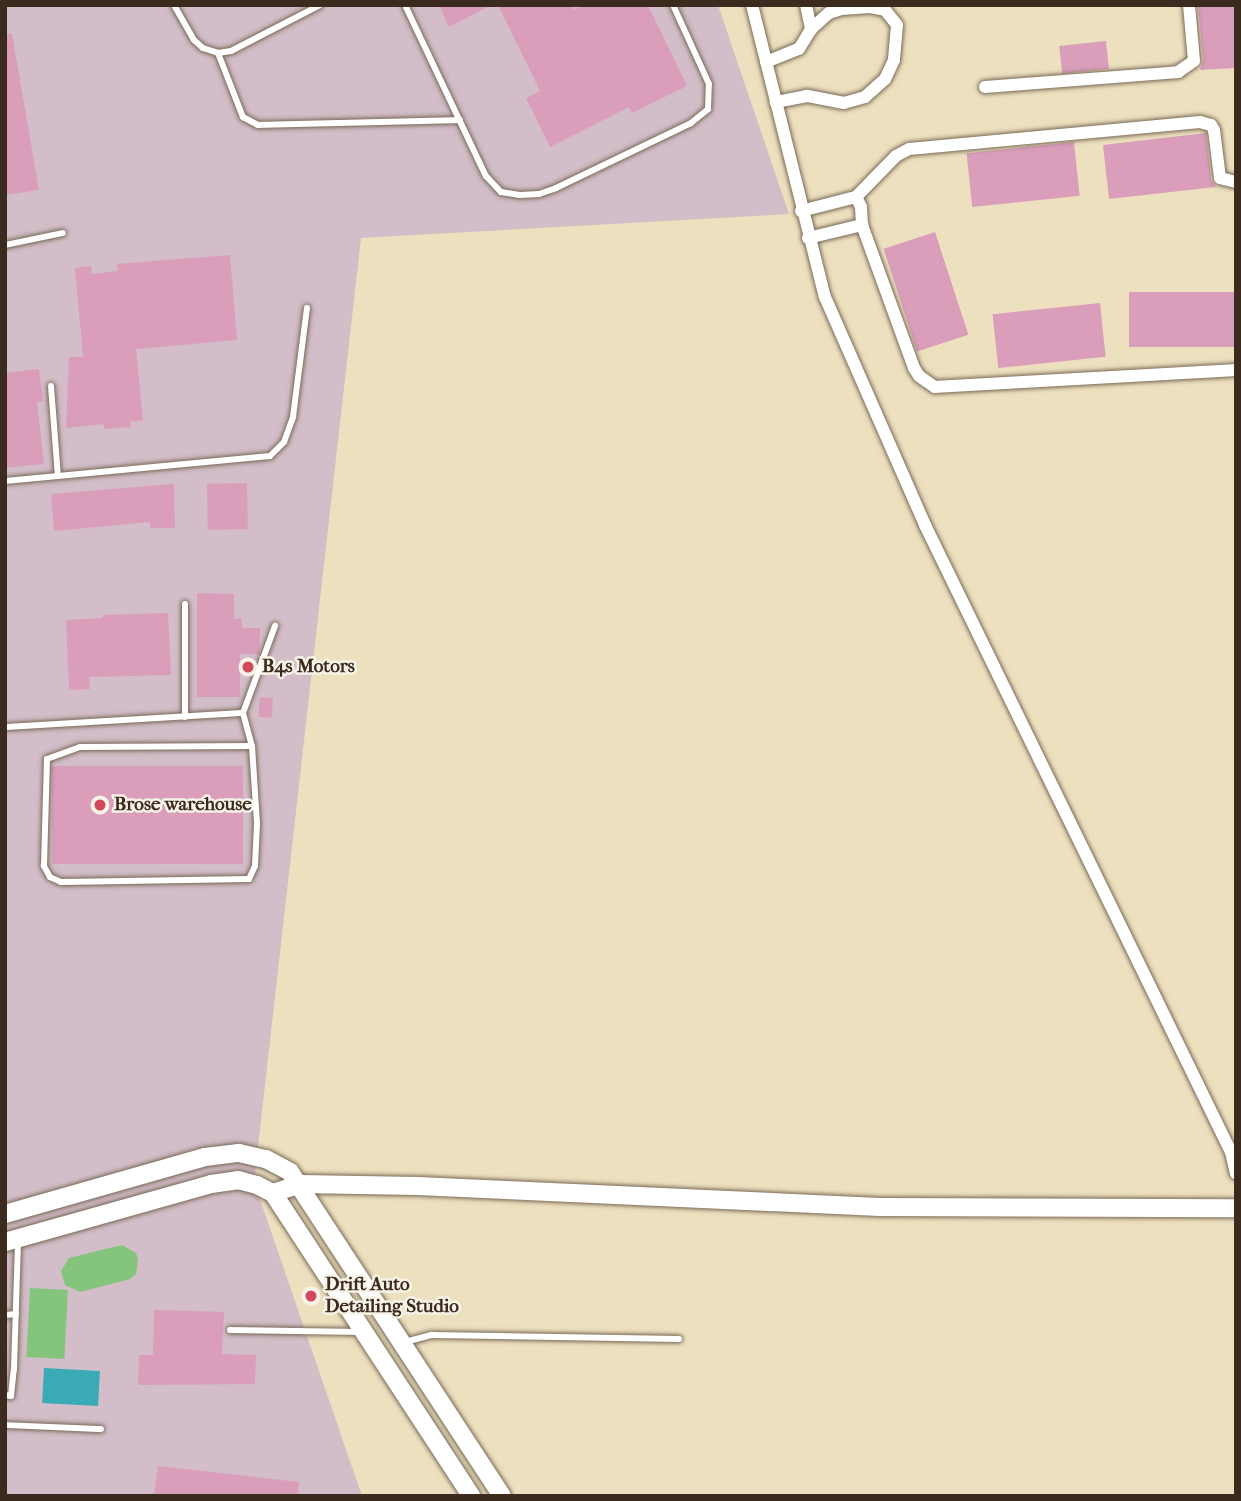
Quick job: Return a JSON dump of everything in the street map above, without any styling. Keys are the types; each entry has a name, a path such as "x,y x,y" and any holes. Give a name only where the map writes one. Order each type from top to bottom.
{"main road":[{"path":"5,1214 205,1157 239,1153 278,1165 290,1172 300,1184 502,1496"},
{"path":"12,1240 211,1184 238,1180 272,1193 471,1496"},
{"path":"272,1193 300,1184 432,1187 880,1207 1236,1208"}],"street":[{"path":"752,5 808,238 825,297 925,525 1231,1152 1236,1173"},
{"path":"806,5 811,29"},
{"path":"985,87 1178,72 1194,61 1189,5"},
{"path":"766,62 799,49 811,29 834,9 855,7 885,10 897,24 894,60 873,91 865,97 844,103 827,102 807,96 776,102"},
{"path":"802,211 856,197 896,156 909,149 1200,122 1211,125 1214,130 1220,178 1236,182"},
{"path":"856,197 861,207 862,225 914,368 919,376 935,387 1236,370"},
{"path":"808,238 862,225"}],"lane":[{"path":"174,5 194,40 203,48 218,53 231,51 320,5"},
{"path":"405,5 477,162 492,185 501,192 520,195 548,191 691,123 708,109 711,97 709,84 673,5"},
{"path":"218,53 243,117 258,125 460,120"},
{"path":"5,245 63,233"},
{"path":"5,481 270,456 284,442 293,417 307,309"},
{"path":"51,386 58,477"},
{"path":"185,604 185,717"},
{"path":"252,746 80,747 47,759 44,866 50,877 61,882 249,878 255,866 257,824 252,746 243,713 275,626"},
{"path":"5,727 243,713"},
{"path":"5,1395 11,1396 16,1314 12,1240"},
{"path":"5,1315 16,1314"},
{"path":"230,1331 365,1332"},
{"path":"404,1343 432,1335 679,1339"},
{"path":"5,1425 101,1429"}],"shaded area":[{"path":"5,5 718,5 789,214 361,238 254,1182 362,1496 5,1496"}],"green space":[{"path":"122,1245 136,1253 138,1260 136,1274 130,1279 80,1292 65,1285 61,1271 69,1258"},
{"path":"30,1288 68,1290 64,1359 26,1357"}],"water":[{"path":"44,1368 100,1371 98,1406 42,1403"}],"building":[{"path":"439,5 491,5 449,27"},
{"path":"498,5 572,5 574,10 584,5 648,5 687,86 632,113 629,107 550,147 526,98 540,91"},
{"path":"1198,5 1236,5 1236,68 1200,70 1203,60"},
{"path":"5,34 12,34 39,190 5,195"},
{"path":"1106,41 1109,69 1062,74 1059,46"},
{"path":"1206,133 1211,179 1216,187 1109,199 1103,145"},
{"path":"1074,142 1080,196 972,207 967,153"},
{"path":"935,232 968,335 917,351 884,249"},
{"path":"230,255 237,340 136,349 143,420 130,422 131,427 104,429 104,424 66,428 69,357 83,357 75,268 91,266 92,274 118,271 117,264"},
{"path":"1129,292 1236,292 1236,347 1129,347"},
{"path":"1100,303 1106,357 998,368 993,314"},
{"path":"39,369 43,401 37,402 44,464 5,468 5,373"},
{"path":"247,483 248,529 208,530 207,484"},
{"path":"174,484 175,528 150,528 150,522 54,531 51,494"},
{"path":"197,593 234,594 234,619 242,619 242,628 260,628 259,654 240,654 240,697 197,697"},
{"path":"168,613 171,675 89,677 90,689 69,690 66,620 103,618 103,615"},
{"path":"260,697 273,698 272,718 259,717"},
{"path":"52,766 243,766 243,864 52,864"},
{"path":"154,1310 224,1312 222,1354 256,1355 255,1384 138,1385 139,1355 153,1355"},
{"path":"158,1466 299,1482 298,1496 154,1496"}],"place":[{"name":"B4s Motors","path":"248,667"},
{"name":"Brose warehouse","path":"100,805"},
{"name":"Drift Auto Detailing Studio","path":"311,1296"}]}
